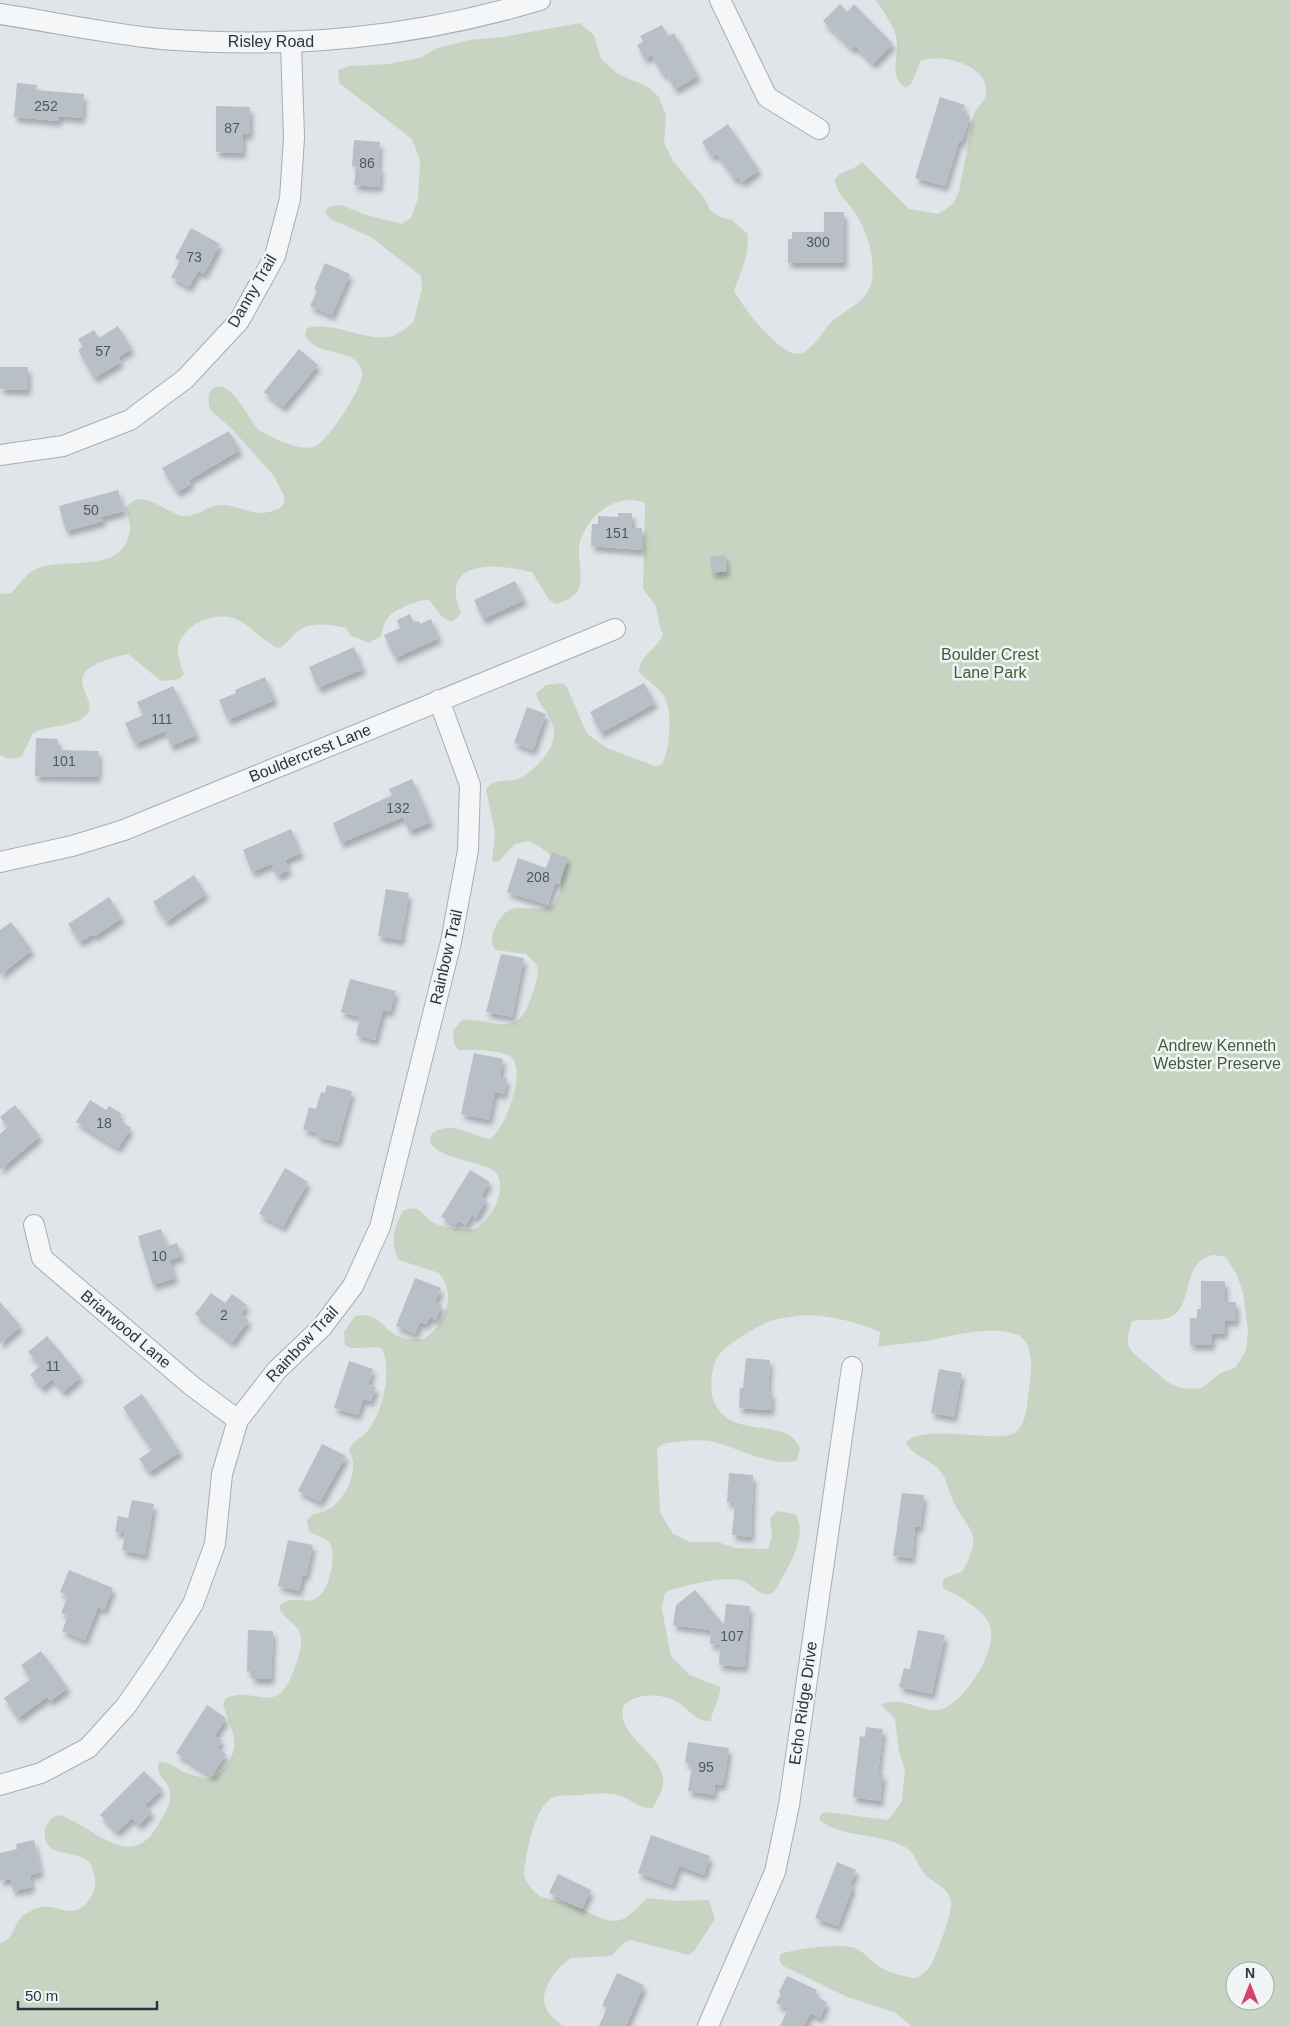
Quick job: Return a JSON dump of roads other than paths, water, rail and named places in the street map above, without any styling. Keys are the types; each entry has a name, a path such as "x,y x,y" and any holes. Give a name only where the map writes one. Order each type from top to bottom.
{"street":[{"name":"Risley Road","path":"0,14 160,38 291,43 374,37 486,16 540,0"},
{"path":"720,0 767,97 819,129"},
{"name":"Danny Trail","path":"0,455 63,446 130,420 186,378 239,321 275,256 290,199 294,138 291,43"},
{"name":"Bouldercrest Lane","path":"0,862 72,846 124,830 615,629"},
{"name":"Rainbow Trail","path":"0,1785 41,1772 88,1748 126,1706 160,1658 193,1604 215,1544 222,1474 238,1420 276,1370 322,1327 353,1286 380,1227 451,942 468,850 470,785 439,700"},
{"name":"Briarwood Lane","path":"34,1225 42,1258 192,1386 238,1420"},
{"name":"Echo Ridge Drive","path":"708,2026 775,1872 789,1804 852,1367"}],"park label":[{"name":"Boulder Crest Lane Park","path":"990,663"},
{"name":"Andrew Kenneth Webster Preserve","path":"1217,1054"}]}
